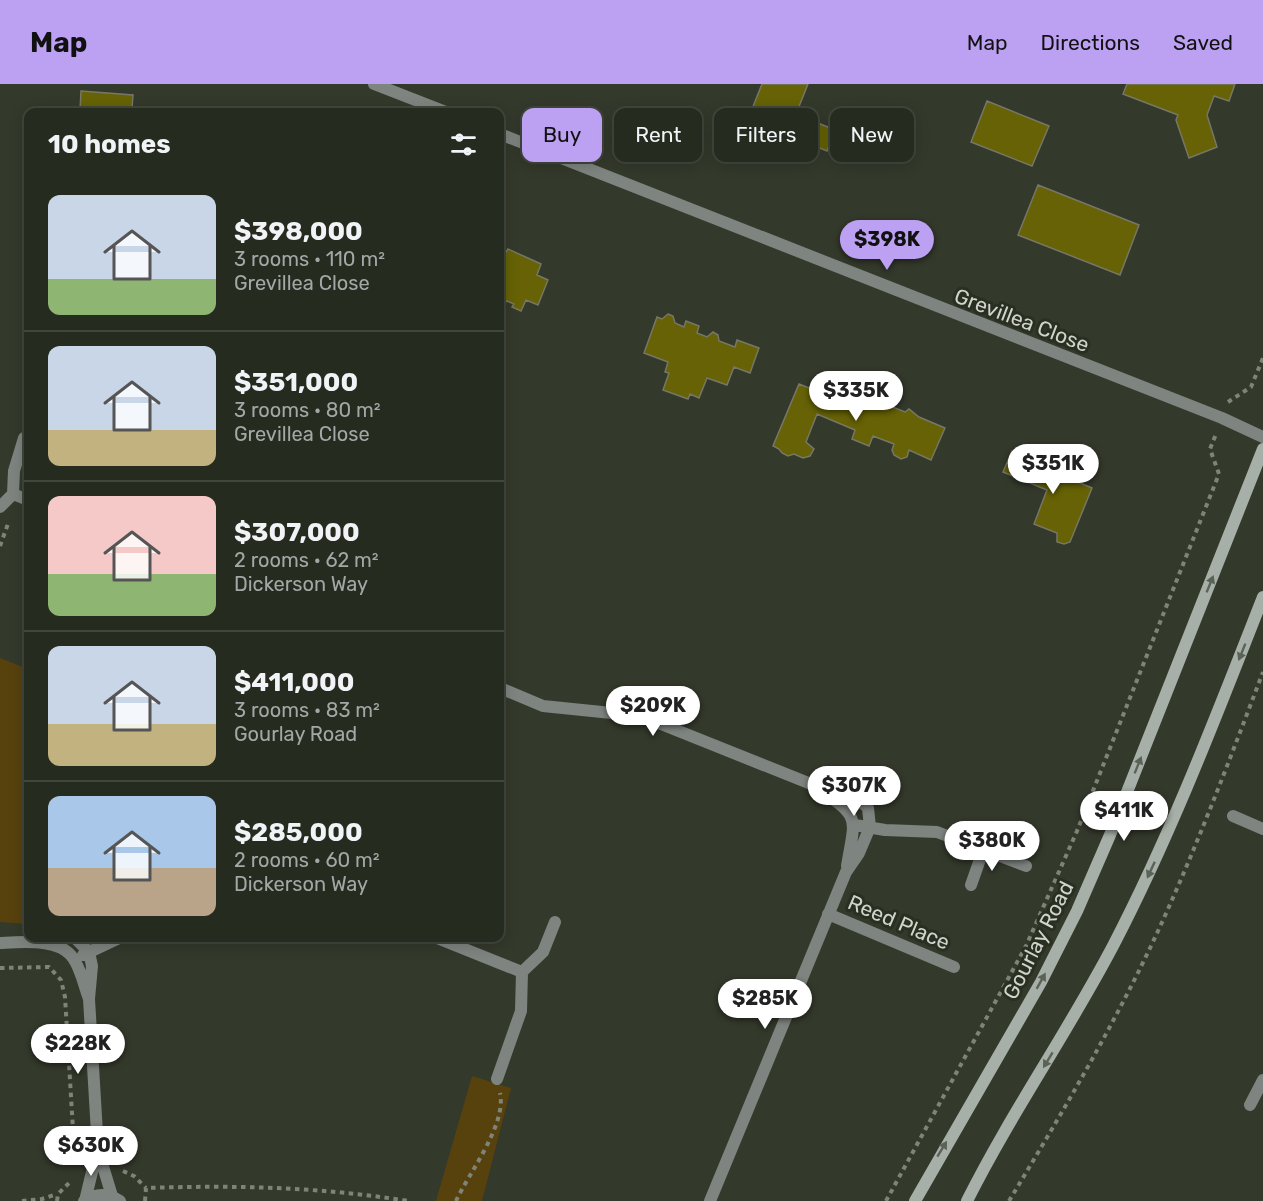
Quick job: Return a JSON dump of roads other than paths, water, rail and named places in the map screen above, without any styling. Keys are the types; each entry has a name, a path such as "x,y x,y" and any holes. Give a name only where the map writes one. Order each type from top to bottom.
{"main road":[{"name":"Gourlay Road","path":"915,1201 932,1166 1041,982 1077,911 1110,835 1263,450"},
{"path":"967,1201 1074,1017 1151,870 1187,791 1263,597"}],"street":[{"path":"374,84 436,108"},
{"name":"Grevillea Close","path":"504,136 1222,418 1263,437"},
{"path":"0,507 14,494 14,471 24,438"},
{"path":"14,494 24,498"},
{"path":"504,690 543,706 641,716 811,784 841,791 868,808 870,826 859,853 846,872 828,914 710,1201"},
{"path":"811,784 842,805 850,813 855,825 846,872"},
{"path":"1233,816 1263,828"},
{"path":"855,825 903,831 937,832 984,848 1026,866"},
{"path":"971,885 984,848"},
{"name":"Reed Place","path":"828,914 954,967"},
{"path":"497,1079 521,1011 522,972 543,952 555,922"},
{"path":"0,943 27,942 52,945 68,952 74,959 89,999"},
{"path":"79,942 89,952 93,980 89,999 98,1150 116,1199"},
{"path":"74,959 110,942"},
{"path":"448,942 522,972"},
{"path":"1250,1105 1263,1080"},
{"path":"85,1201 98,1150"},
{"path":"85,1201 98,1195 116,1199"}]}
